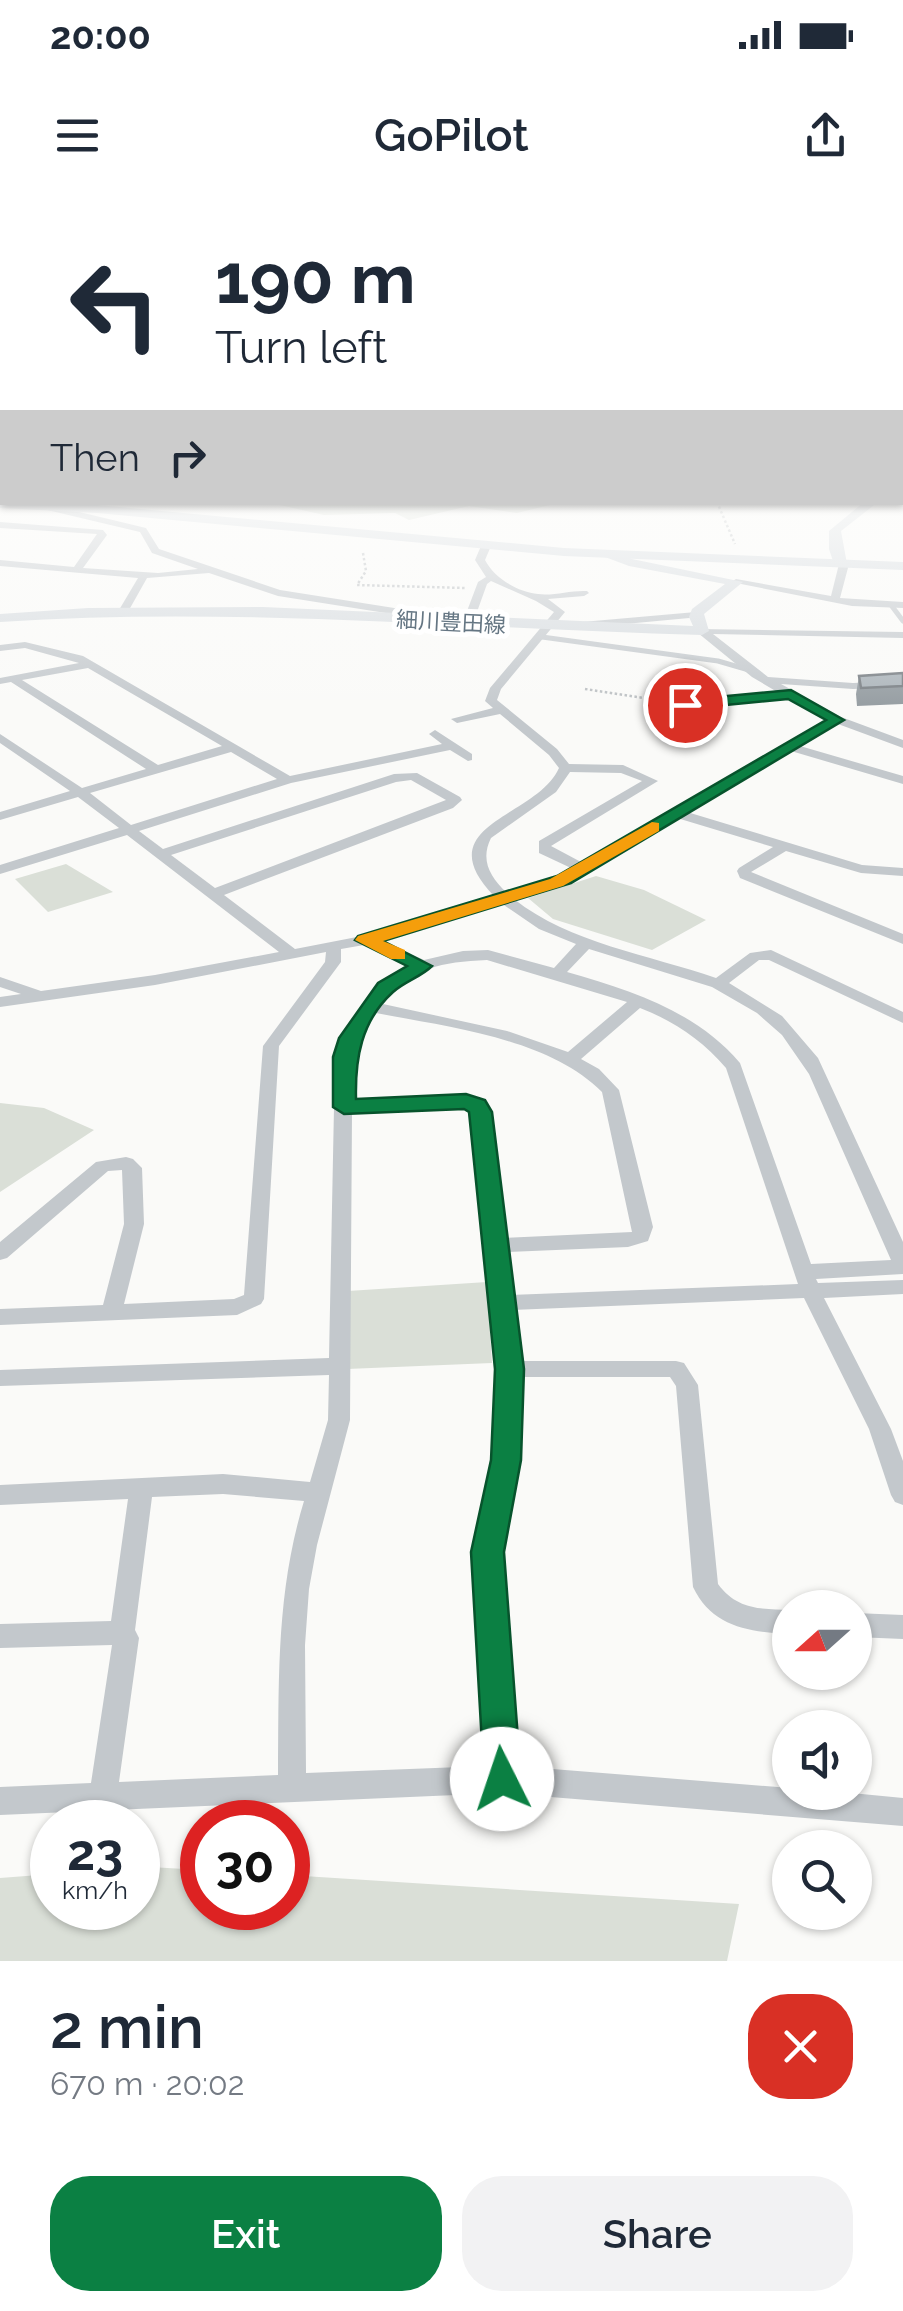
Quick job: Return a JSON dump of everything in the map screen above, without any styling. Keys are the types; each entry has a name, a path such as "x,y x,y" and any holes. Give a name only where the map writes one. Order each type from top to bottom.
{"main road":[{"path":"597,553 903,566"},
{"path":"837,553 842,564"},
{"path":"610,554 629,562 736,582"},
{"path":"702,631 696,615 736,582"},
{"name":"細川豊田線","path":"0,618 124,610 221,610 468,623 546,632 567,628 702,631"}],"street":[{"path":"78,568 92,553"},
{"path":"159,553 278,593 468,623 480,589 490,578"},
{"path":"483,553 480,560 490,578 538,597 560,612 496,688 492,701 498,711 553,752 566,768 623,769 652,781 544,844 544,850 583,868"},
{"path":"0,563 144,575 210,570"},
{"path":"834,600 842,564"},
{"path":"124,610 144,575"},
{"path":"736,582 834,600 897,605"},
{"path":"538,597 584,594"},
{"path":"567,628 696,615"},
{"path":"702,631 903,635"},
{"path":"702,631 752,671 791,695 837,720 903,744"},
{"path":"0,648 24,646 90,664 288,780"},
{"path":"6,680 90,664"},
{"path":"765,679 853,686 903,684"},
{"path":"6,680 157,770"},
{"path":"685,705 791,695"},
{"path":"457,720 498,711"},
{"path":"0,1002 155,980 365,940 556,882 837,720"},
{"path":"434,734 468,757"},
{"path":"0,738 81,792 289,952"},
{"path":"0,870 288,780 451,746"},
{"path":"0,816 233,747"},
{"path":"789,748 903,780"},
{"path":"502,1303 807,1281 903,1266 818,1074 801,1044 764,1009 718,984 536,921 506,898 478,868 479,847 496,826 559,782 566,768"},
{"path":"161,854 394,778 413,776 454,800 213,894"},
{"path":"676,813 861,869 903,872"},
{"path":"784,846 744,870 745,875 903,939"},
{"path":"365,940 422,966"},
{"path":"556,975 588,941"},
{"path":"0,1317 237,1307 254,1299 271,1046 334,962 334,945"},
{"path":"292,1788 296,1590 317,1492 339,1420 346,1048 394,980 422,966 478,954 637,1002 691,1024 713,1040 727,1056 807,1281 880,1429 903,1495"},
{"path":"718,984 755,956 770,955 903,1018"},
{"path":"0,982 39,995"},
{"path":"572,1059 637,1002"},
{"path":"373,1007 508,1038 572,1059 597,1073 610,1090 643,1228 640,1236 628,1240 495,1245"},
{"path":"344,1107 466,1102 477,1106 509,1369 506,1460 488,1552 502,1779"},
{"path":"0,1253 103,1166 126,1163 133,1168 134,1224 112,1312"},
{"path":"807,1281 903,1287"},
{"path":"0,1378 340,1366"},
{"path":"509,1369 676,1369 687,1385 706,1587 725,1612 745,1620 772,1621"},
{"path":"0,1495 223,1484 317,1492"},
{"path":"103,1795 126,1638 122,1633 141,1490"},
{"path":"872,1625 903,1626"},
{"path":"0,1636 122,1633"},
{"path":"0,1802 502,1779 903,1812"}],"lane":[{"path":"897,605 903,621"},
{"path":"546,632 718,661 752,671"}],"path":[{"path":"363,553 366,571 357,585 480,589"},
{"path":"738,553 741,560"},
{"path":"586,690 685,705"}],"shaded area":[{"path":"66,864 113,892 48,912 15,879"},
{"path":"596,876 644,890 706,920 652,950 553,919 528,898"},
{"path":"0,1103 44,1108 94,1130 0,1192"},
{"path":"487,1282 492,1363 347,1369 348,1291"},
{"path":"160,1868 180,1869 180,1930 310,1930 310,1876 739,1904 727,1961 0,1961 0,1878 30,1876 30,1930 160,1930"}],"building":[{"path":"903,673 903,686 861,688 859,676"}],"slow traffic":[{"path":"398,955 365,940 564,880 652,827"}],"route":[{"path":"502,1779 488,1552 508,1444 509,1369 480,1112 473,1103 466,1102 344,1107 344,1057 350,1038 385,988 422,966 365,940 564,880 837,720 791,695 685,705"}]}
